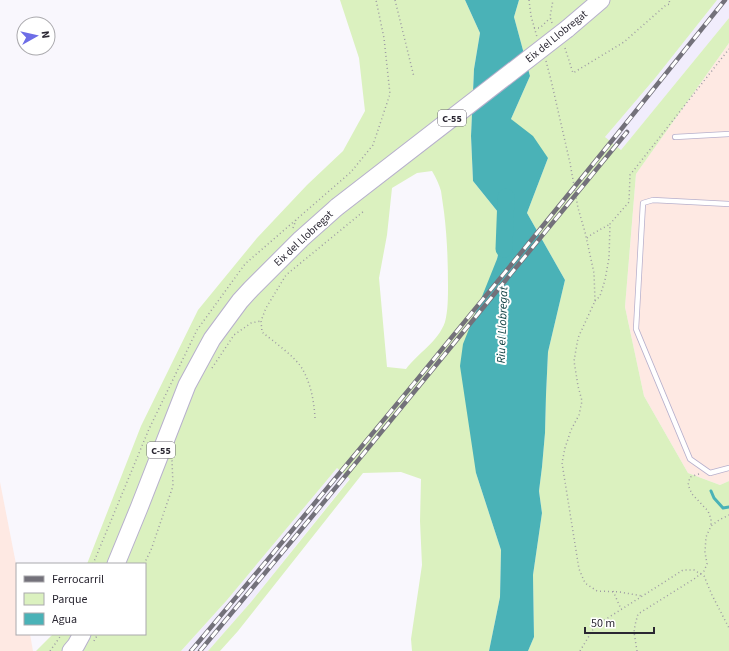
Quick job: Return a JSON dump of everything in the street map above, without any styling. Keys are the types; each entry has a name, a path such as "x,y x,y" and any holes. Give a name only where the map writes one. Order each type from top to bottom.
{"highway":[{"name":"Eix del Llobregat","path":"116,563 186,385 212,339 240,301 301,239 337,207 601,0"},
{"path":"71,651 81,635"}],"lane":[{"path":"675,137 729,134"},
{"path":"729,204 653,200 644,203 636,329 690,459 710,473 729,468"}],"path":[{"path":"395,0 414,76"},
{"path":"529,0 531,16 539,43"},
{"path":"534,28 540,28 550,17 553,0"},
{"path":"550,17 561,32 573,73 624,42 666,5 670,4 669,0"},
{"path":"586,239 593,232 610,224 629,202 630,175 729,49"},
{"path":"544,57 551,80 570,163 578,208 594,273 595,301"},
{"path":"315,418 313,400 303,369 289,354 262,332 261,321 266,308 286,275 364,211"},
{"path":"610,224 609,258 605,280 600,296 595,301 578,338 574,361 582,400 579,415 571,430 562,463 579,569 586,583 597,590 642,596"},
{"path":"212,368 234,335 251,323 261,321"},
{"path":"144,563 173,486 172,457"},
{"path":"710,473 690,477 688,486 692,494 708,511 711,526"},
{"path":"637,651 635,625 638,614 704,571 707,564 705,552 706,538 711,526 729,515"},
{"path":"580,651 595,626 683,570 694,570 704,576 729,628"},
{"path":"613,591 621,609"},
{"path":"50,651 61,635"}],"shaded area":[{"path":"717,0 729,0 729,18 621,150 605,137 656,77"},
{"path":"729,43 729,481 720,485 688,473 644,396 625,307 636,174"},
{"path":"337,468 350,478 251,602 208,651 181,651 227,600"},
{"path":"0,482 16,564 16,635 30,635 33,651 0,651"}],"green space":[{"path":"340,0 465,0 480,33 474,69 471,136 473,181 506,222 497,259 476,473 501,550 500,597 489,651 412,651 411,639 422,565 420,521 421,479 401,472 363,473 238,631 220,651 208,651 251,602 350,479 337,468 227,600 181,651 36,651 52,635 146,635 146,563 87,563 141,426 198,310 257,238 307,185 343,151 365,111 359,58","holes":["432,171 441,191 444,212 448,258 448,295 445,322 438,336 406,369 387,367 379,278 387,235 392,188 417,173"]},
{"path":"519,0 717,0 656,77 605,137 621,150 729,18 729,43 636,174 625,307 644,396 688,473 720,485 729,481 729,651 528,651 534,637 533,575 542,513 539,491 545,433 548,352 565,280 527,213 548,158 511,119 530,76 514,17"}],"water":[{"path":"465,0 519,0 514,17 530,76 511,119 533,136 548,158 527,213 565,280 548,352 545,433 539,491 542,513 533,575 534,637 528,651 489,651 500,597 501,550 476,473 460,366 463,344 497,259 506,222 473,181 471,136 474,69 480,33"}],"waterway":[{"name":"Riu el Llobregat","path":"504,249 506,197"},
{"path":"711,491 714,498 723,508 729,507"}],"railway":[{"path":"191,651 460,327 725,0"},
{"path":"200,651 627,132"}]}
